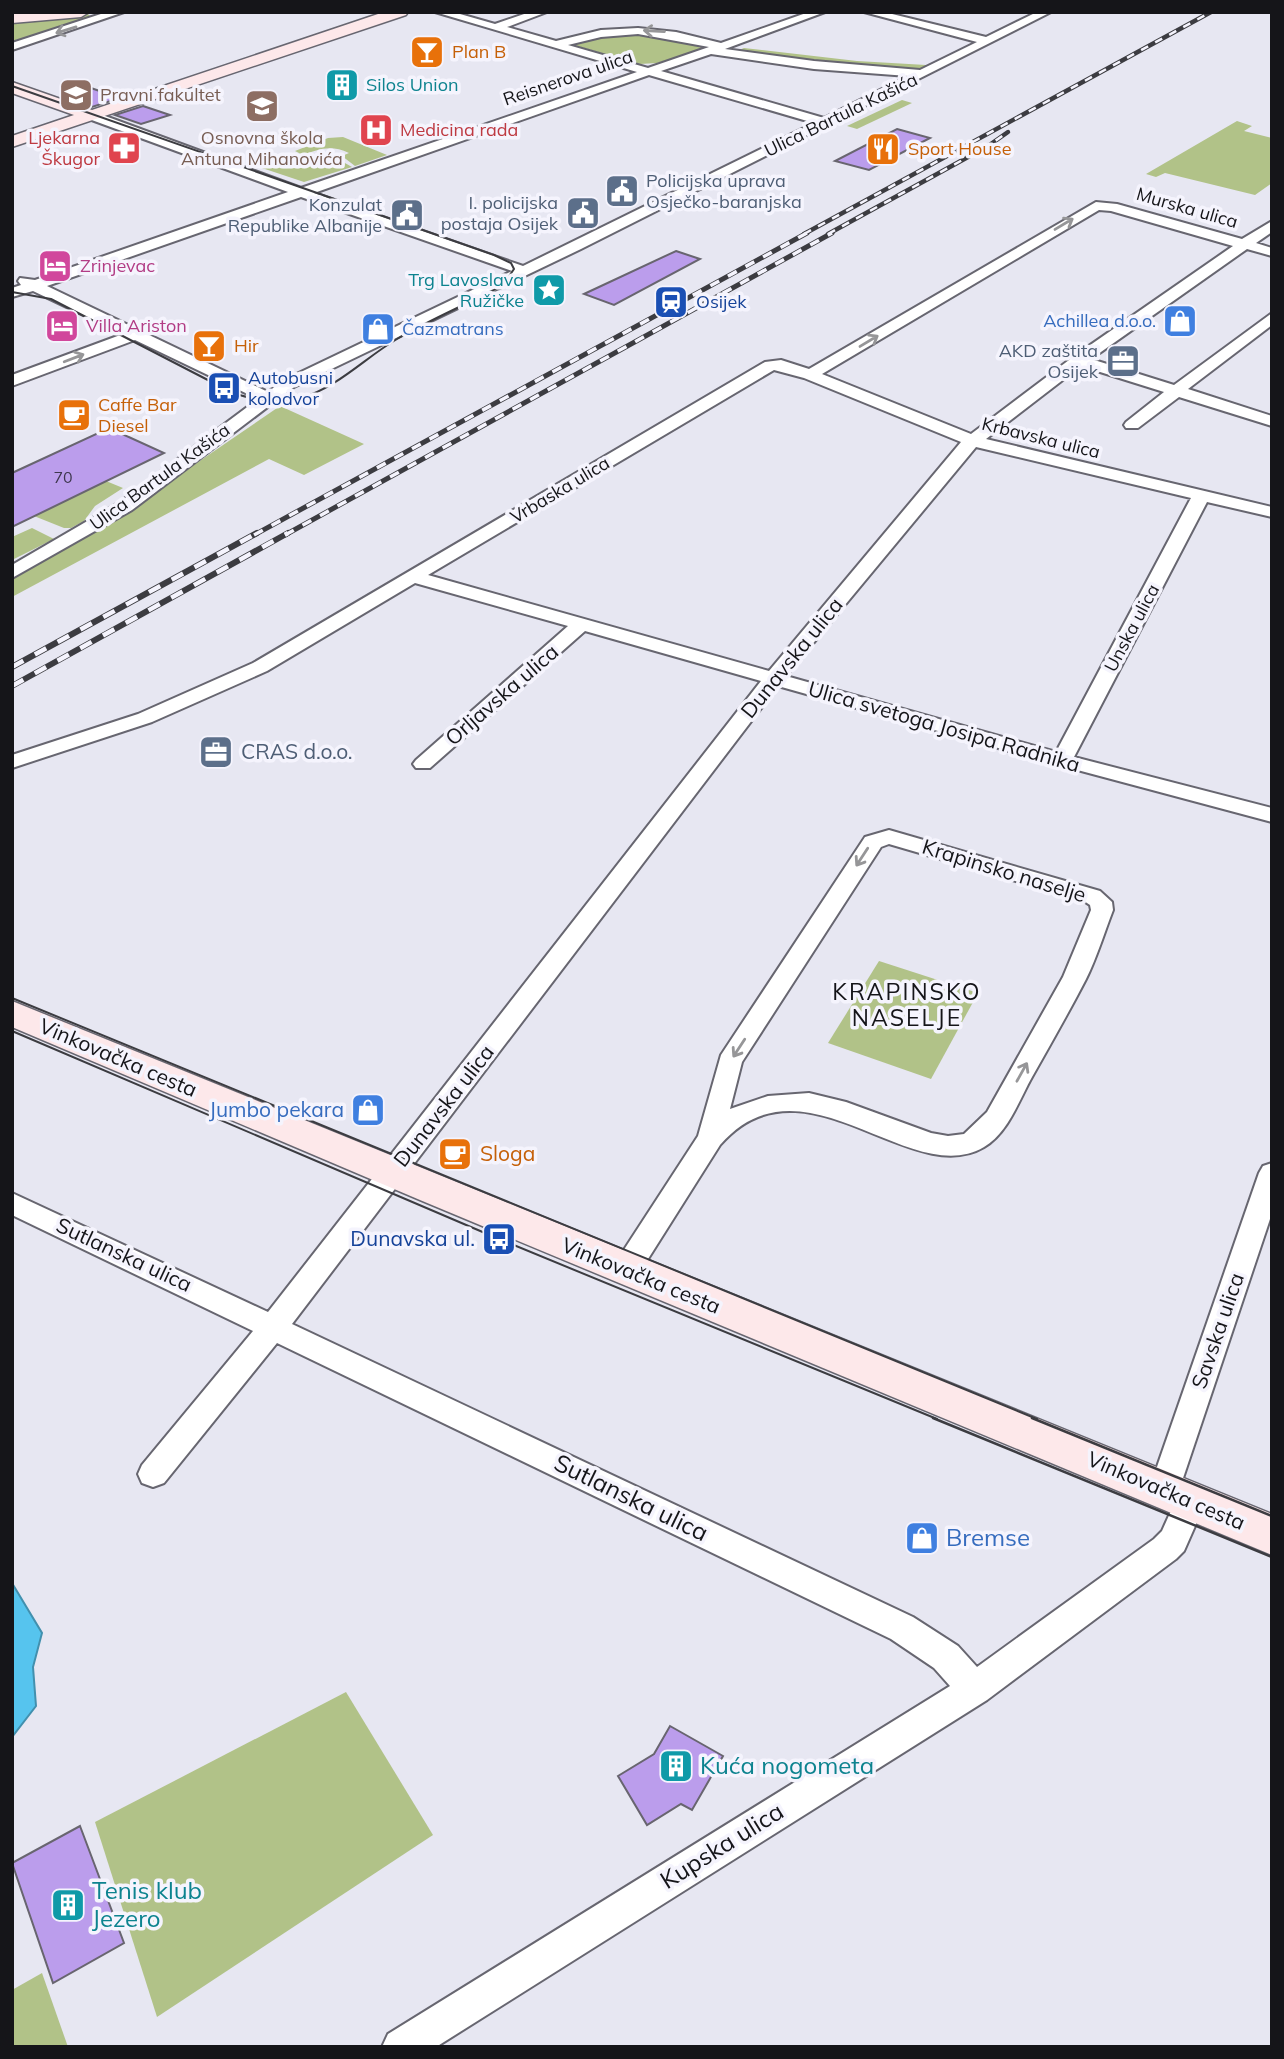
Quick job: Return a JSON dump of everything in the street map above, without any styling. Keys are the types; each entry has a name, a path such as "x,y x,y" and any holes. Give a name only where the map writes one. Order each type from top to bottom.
{"main road":[{"path":"12,18 81,12"},
{"path":"12,142 400,12"},
{"path":"12,88 93,116"},
{"name":"Vinkovačka cesta","path":"12,1013 626,1270 1272,1535"}],"street":[{"path":"12,47 119,12"},
{"path":"440,12 826,122"},
{"path":"494,28 542,12"},
{"name":"Reisnerova ulica","path":"12,292 820,12"},
{"path":"869,12 988,41"},
{"name":"Ulica Bartula Kašića","path":"12,573 126,506 268,398 296,388 332,364 1046,12"},
{"path":"556,46 598,33 650,30 681,35 789,63 924,74"},
{"path":"720,46 945,64"},
{"path":"93,116 297,192 525,271"},
{"name":"Murska ulica","path":"810,375 1091,208 1112,207 1272,252"},
{"name":"Dunavska ulica","path":"392,1173 773,679 973,441 1079,360 1272,225"},
{"path":"12,275 268,398"},
{"path":"1132,425 1272,317"},
{"path":"12,381 136,334"},
{"path":"1079,360 1272,421"},
{"name":"Vrbaska ulica","path":"12,762 145,718 260,667 414,578 763,367 781,365 810,375"},
{"name":"Krbavska ulica","path":"810,375 973,441 1272,512"},
{"name":"Unska ulica","path":"1062,760 1201,496"},
{"name":"Ulica svetoga Josipa Radnika","path":"414,578 1062,760 1272,815"},
{"name":"Orljavska ulica","path":"423,764 581,625"},
{"name":"Krapinsko naselje","path":"626,1270 710,1138 730,1062 867,848 880,838 889,836 1092,896 1101,902 1102,910 1075,977 987,1131 976,1140 962,1145 929,1142 820,1104 801,1102 769,1107 736,1118 710,1138"},
{"path":"724,1083 748,1101 769,1107"},
{"name":"Savska ulica","path":"1177,1495 1272,1172"},
{"path":"153,1474 274,1326 392,1173"},
{"name":"Sutlanska ulica","path":"12,1202 902,1628 946,1657 975,1689"},
{"name":"Kupska ulica","path":"401,2047 975,1689 1165,1549 1173,1541 1177,1495"}],"green space":[{"path":"88,14 93,19 12,41 12,20"},
{"path":"627,32 710,47 657,63 640,64 567,43"},
{"path":"744,48 927,67 912,70 863,69 732,53"},
{"path":"902,100 912,103 857,129 847,126"},
{"path":"1237,121 1252,126 1244,131 1272,138 1272,183 1255,195 1165,173 1156,177 1146,174"},
{"path":"343,137 387,155 355,166 342,156 349,153 342,150 324,149 303,155 295,151 328,138"},
{"path":"336,158 352,167 304,182 256,166 288,163 295,168 301,168"},
{"path":"280,406 364,444 304,475 269,459 12,597 12,578 103,527"},
{"path":"106,481 123,488 95,506 84,521 71,528 64,528 34,516"},
{"path":"32,528 54,539 12,560 12,537"},
{"path":"879,961 978,993 931,1079 828,1043"},
{"path":"346,1692 433,1835 157,2017 95,1822"},
{"path":"42,1973 68,2047 12,2047 12,1990"}],"water":[{"path":"12,1583 42,1633 33,1667 36,1706 12,1737"}],"building":[{"path":"88,87 120,98 92,107 82,104"},
{"path":"143,106 170,115 141,124 115,115"},
{"name":"Sport House","path":"897,129 930,138 869,170 835,161"},
{"path":"676,251 700,259 614,305 584,294"},
{"path":"109,428 164,453 12,527 12,473"},
{"name":"Kuća nogometa","path":"670,1726 723,1756 692,1810 681,1804 647,1825 618,1776 654,1754"},
{"name":"Tenis klub Jezero","path":"80,1826 124,1943 53,1983 12,1863"}],"tram line":[{"path":"12,86 494,255 511,263 514,269 503,285 397,339 327,387 283,402 258,400 233,393 51,299 12,292"},
{"path":"12,998 1037,1419"},
{"path":"12,1031 499,1239 937,1419"},
{"path":"933,1418 1272,1557"},
{"path":"1032,1418 1272,1516"}],"railway":[{"path":"804,234 1211,12"},
{"path":"828,234 988,146 1008,132"},
{"path":"254,535 807,233"},
{"path":"285,535 832,233"},
{"path":"12,667 257,533"},
{"path":"12,686 288,533"}],"place":[{"name":"Plan B","path":"427,52"},
{"name":"Silos Union","path":"342,85"},
{"name":"Pravni fakultet","path":"76,95"},
{"name":"Osnovna škola Antuna Mihanovića","path":"262,106"},
{"name":"Medicina rada","path":"376,130"},
{"name":"Ljekarna Škugor","path":"124,148"},
{"name":"Sport House","path":"883,149"},
{"name":"Policijska uprava Osječko-baranjska","path":"622,191"},
{"name":"I. policijska postaja Osijek","path":"583,213"},
{"name":"Konzulat Republike Albanije","path":"407,215"},
{"name":"Zrinjevac","path":"55,266"},
{"name":"Trg Lavoslava Ružičke","path":"549,290"},
{"name":"Osijek","path":"671,302"},
{"name":"Achillea d.o.o.","path":"1180,321"},
{"name":"Villa Ariston","path":"62,326"},
{"name":"Čazmatrans","path":"378,329"},
{"name":"Hir","path":"209,346"},
{"name":"AKD zaštita Osijek","path":"1123,361"},
{"name":"Autobusni kolodvor","path":"224,388"},
{"name":"Caffe Bar Diesel","path":"74,415"},
{"name":"CRAS d.o.o.","path":"216,752"},
{"name":"Jumbo pekara","path":"368,1110"},
{"name":"Sloga","path":"455,1154"},
{"name":"Dunavska ul.","path":"499,1239"},
{"name":"Bremse","path":"922,1538"},
{"name":"Kuća nogometa","path":"676,1766"},
{"name":"Tenis klub Jezero","path":"68,1905"}],"district":[{"name":"KRAPINSKO NASELJE","path":"907,1005"}]}
